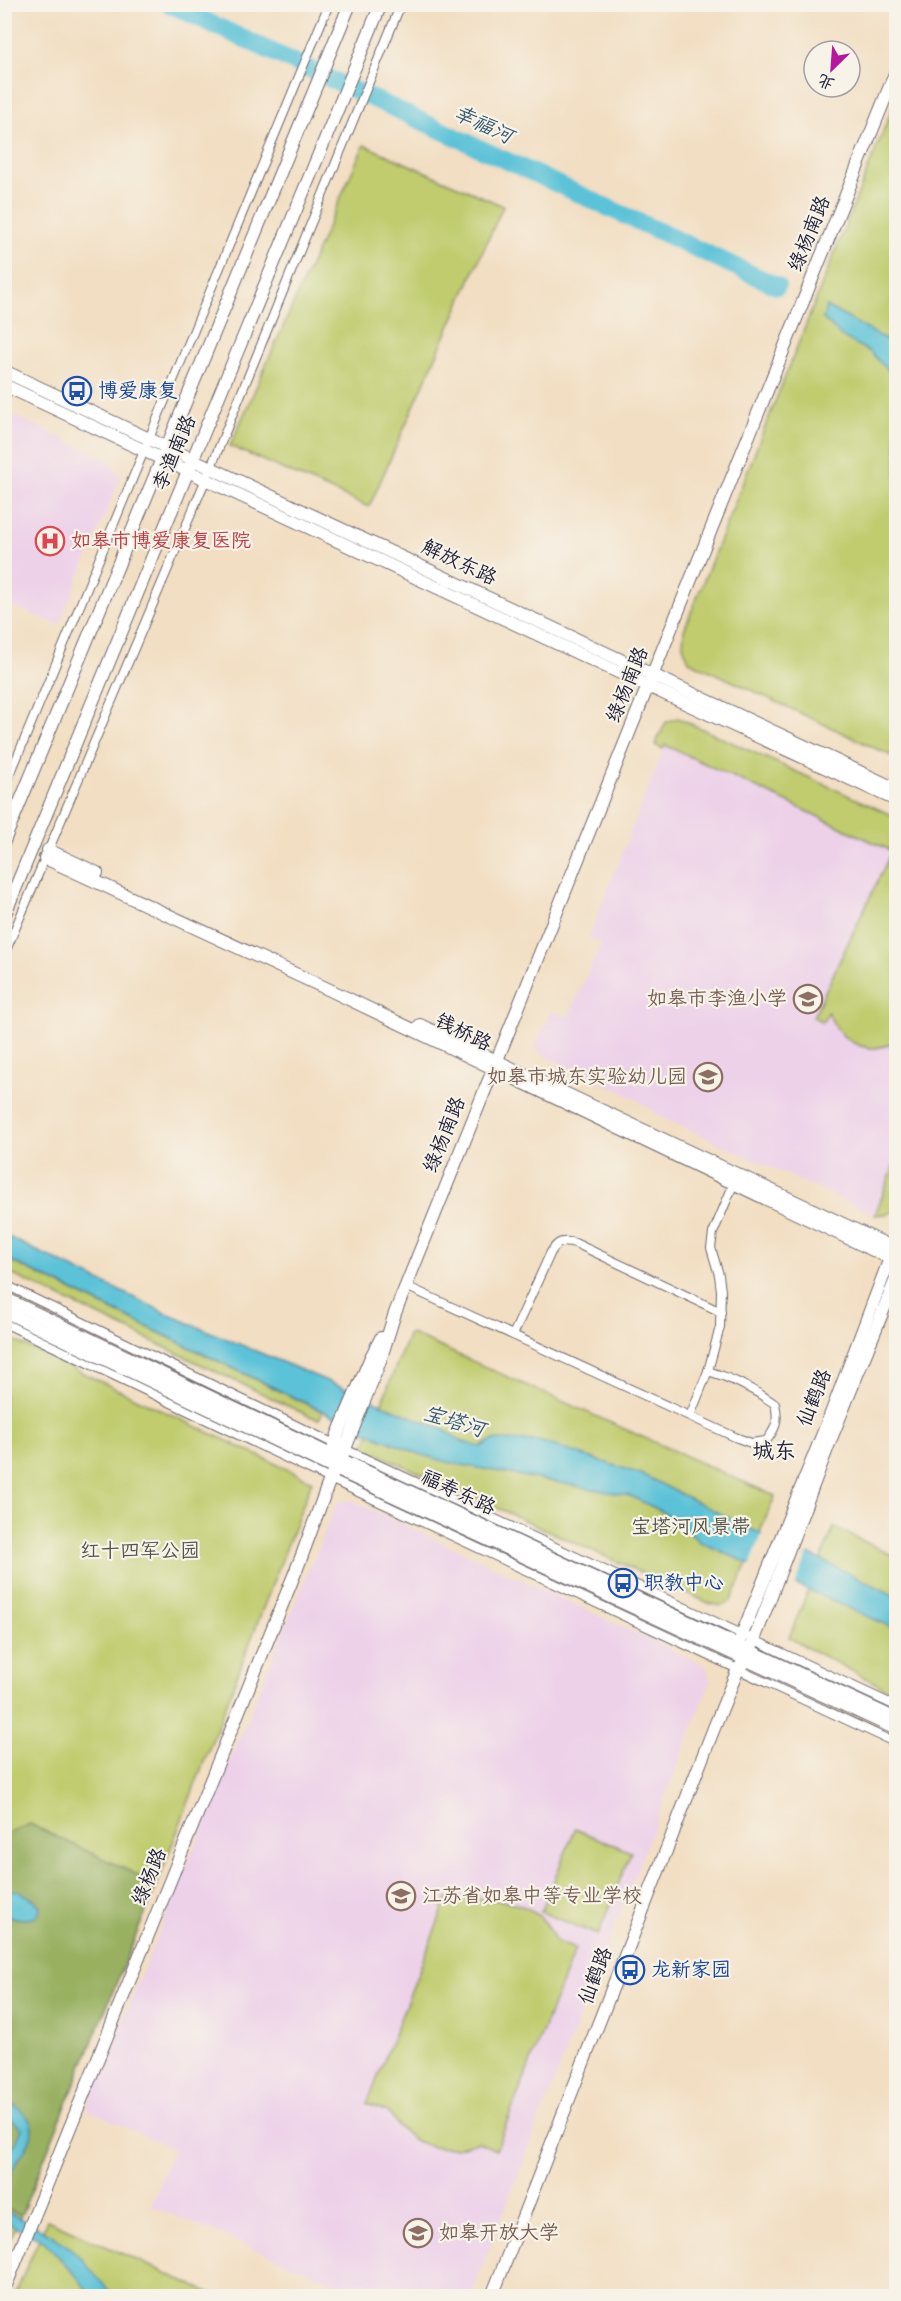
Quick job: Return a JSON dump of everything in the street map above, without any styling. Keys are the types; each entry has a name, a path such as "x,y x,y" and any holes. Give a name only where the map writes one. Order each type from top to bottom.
{"street":[{"path":"4,789 329,4"},
{"name":"李渔南路","path":"4,841 350,4"},
{"name":"李渔南路","path":"4,916 381,4"},
{"path":"4,955 209,473 401,4"},
{"name":"绿杨南路","path":"337,1455 897,71"},
{"name":"解放东路","path":"4,371 164,453 650,681 897,800"},
{"name":"解放东路","path":"4,385 148,445"},
{"name":"解放东路","path":"650,681 897,789"},
{"name":"钱桥路","path":"46,854 332,991 895,1251"},
{"name":"钱桥路","path":"494,1065 734,1183 895,1251"},
{"path":"690,1416 708,1371 720,1327 719,1275 711,1248 714,1233 734,1183"},
{"path":"513,1335 551,1252 557,1243 564,1241 575,1243 721,1312"},
{"name":"仙鹤路","path":"492,2296 747,1655 758,1612 789,1515 895,1251"},
{"name":"仙鹤路","path":"738,1645 758,1612 801,1520 830,1440 897,1279"},
{"path":"4,1284 337,1455 747,1655 897,1743"},
{"path":"406,1286 751,1443 766,1441 774,1431 778,1417 775,1404 724,1376 708,1371"},
{"name":"福寿东路","path":"4,1298 738,1645 747,1655 897,1730"},
{"name":"福寿东路","path":"4,1311 337,1455"},
{"path":"4,1323 337,1455"},
{"name":"绿杨路","path":"4,2290 301,1558 337,1455"},
{"path":"738,1645 747,1655 897,1706"},
{"name":"福寿东路","path":"747,1655 897,1719"}],"shaded area":[{"name":"如皋市博爱康复医院","path":"4,410 110,462 121,477 59,625 5,604"},
{"name":"如皋市李渔小学","path":"665,745 896,853 896,1160 875,1215 661,1117 638,1100 543,1055 535,1047 551,1011 568,1017 601,944 589,937"},
{"name":"江苏省如皋中等专业学校","path":"351,1500 706,1666 710,1682 471,2296 367,2296 151,2206 173,2149 86,2109 337,1502"}],"green space":[{"path":"896,99 896,758 689,661 683,646 684,630"},
{"path":"364,145 503,206 369,507 230,446"},
{"path":"678,718 896,817 896,853 665,745 663,749 655,745 666,722"},
{"path":"889,857 896,861 896,1041 875,1048 855,1044 847,1038 839,1031 828,1012 823,1022 813,1017"},
{"path":"896,1160 896,1209 890,1213 875,1215"},
{"path":"4,1258 323,1412 319,1419 309,1416 5,1271"},
{"name":"宝塔河风景带","path":"409,1333 775,1496 731,1601 722,1606 711,1604 364,1448"},
{"name":"红十四军公园","path":"4,1336 312,1481 157,1884 5,2252"},
{"path":"834,1527 896,1557 896,1694 789,1638"},
{"path":"30,1824 157,1884 21,2215 5,2208 5,1834"},
{"path":"575,1829 631,1852 598,1935 541,1912"},
{"path":"474,1898 512,1903 529,1909 546,1923 555,1941 575,1949 496,2150 478,2142 455,2148 432,2147 413,2140 398,2126 388,2112 367,2104 447,1899"},
{"path":"47,2220 217,2296 17,2296 15,2295"}],"water":[{"path":"826,306 885,339 896,349 896,379 870,352 841,336 823,319"},
{"name":"宝塔河","path":"4,1235 170,1315 446,1431 461,1441 480,1447 493,1440 539,1441 641,1474 753,1530 896,1596 896,1629 700,1542 663,1512 630,1496 451,1463 422,1455 370,1434 5,1258"},
{"path":"5,1889 19,1892 33,1899 40,1906 39,1914 27,1919 5,1915"},
{"path":"4,2099 25,2114 32,2126 30,2141 10,2176 6,2211 64,2243 116,2296 91,2296 45,2242 5,2222 5,2158 22,2129 5,2114"}],"pier":[{"path":"763,1531 809,1551 795,1586 750,1566"}],"waterway":[{"name":"幸福河","path":"169,4 777,286"}],"place":[{"name":"博爱康复","path":"77,391"},
{"name":"如皋市博爱康复医院","path":"50,541"},
{"name":"如皋市李渔小学","path":"808,999"},
{"name":"如皋市城东实验幼儿园","path":"708,1077"},
{"name":"职教中心","path":"623,1583"},
{"name":"江苏省如皋中等专业学校","path":"401,1896"},
{"name":"龙新家园","path":"630,1970"},
{"name":"如皋开放大学","path":"418,2233"}],"district":[{"name":"城东","path":"774,1452"}]}
